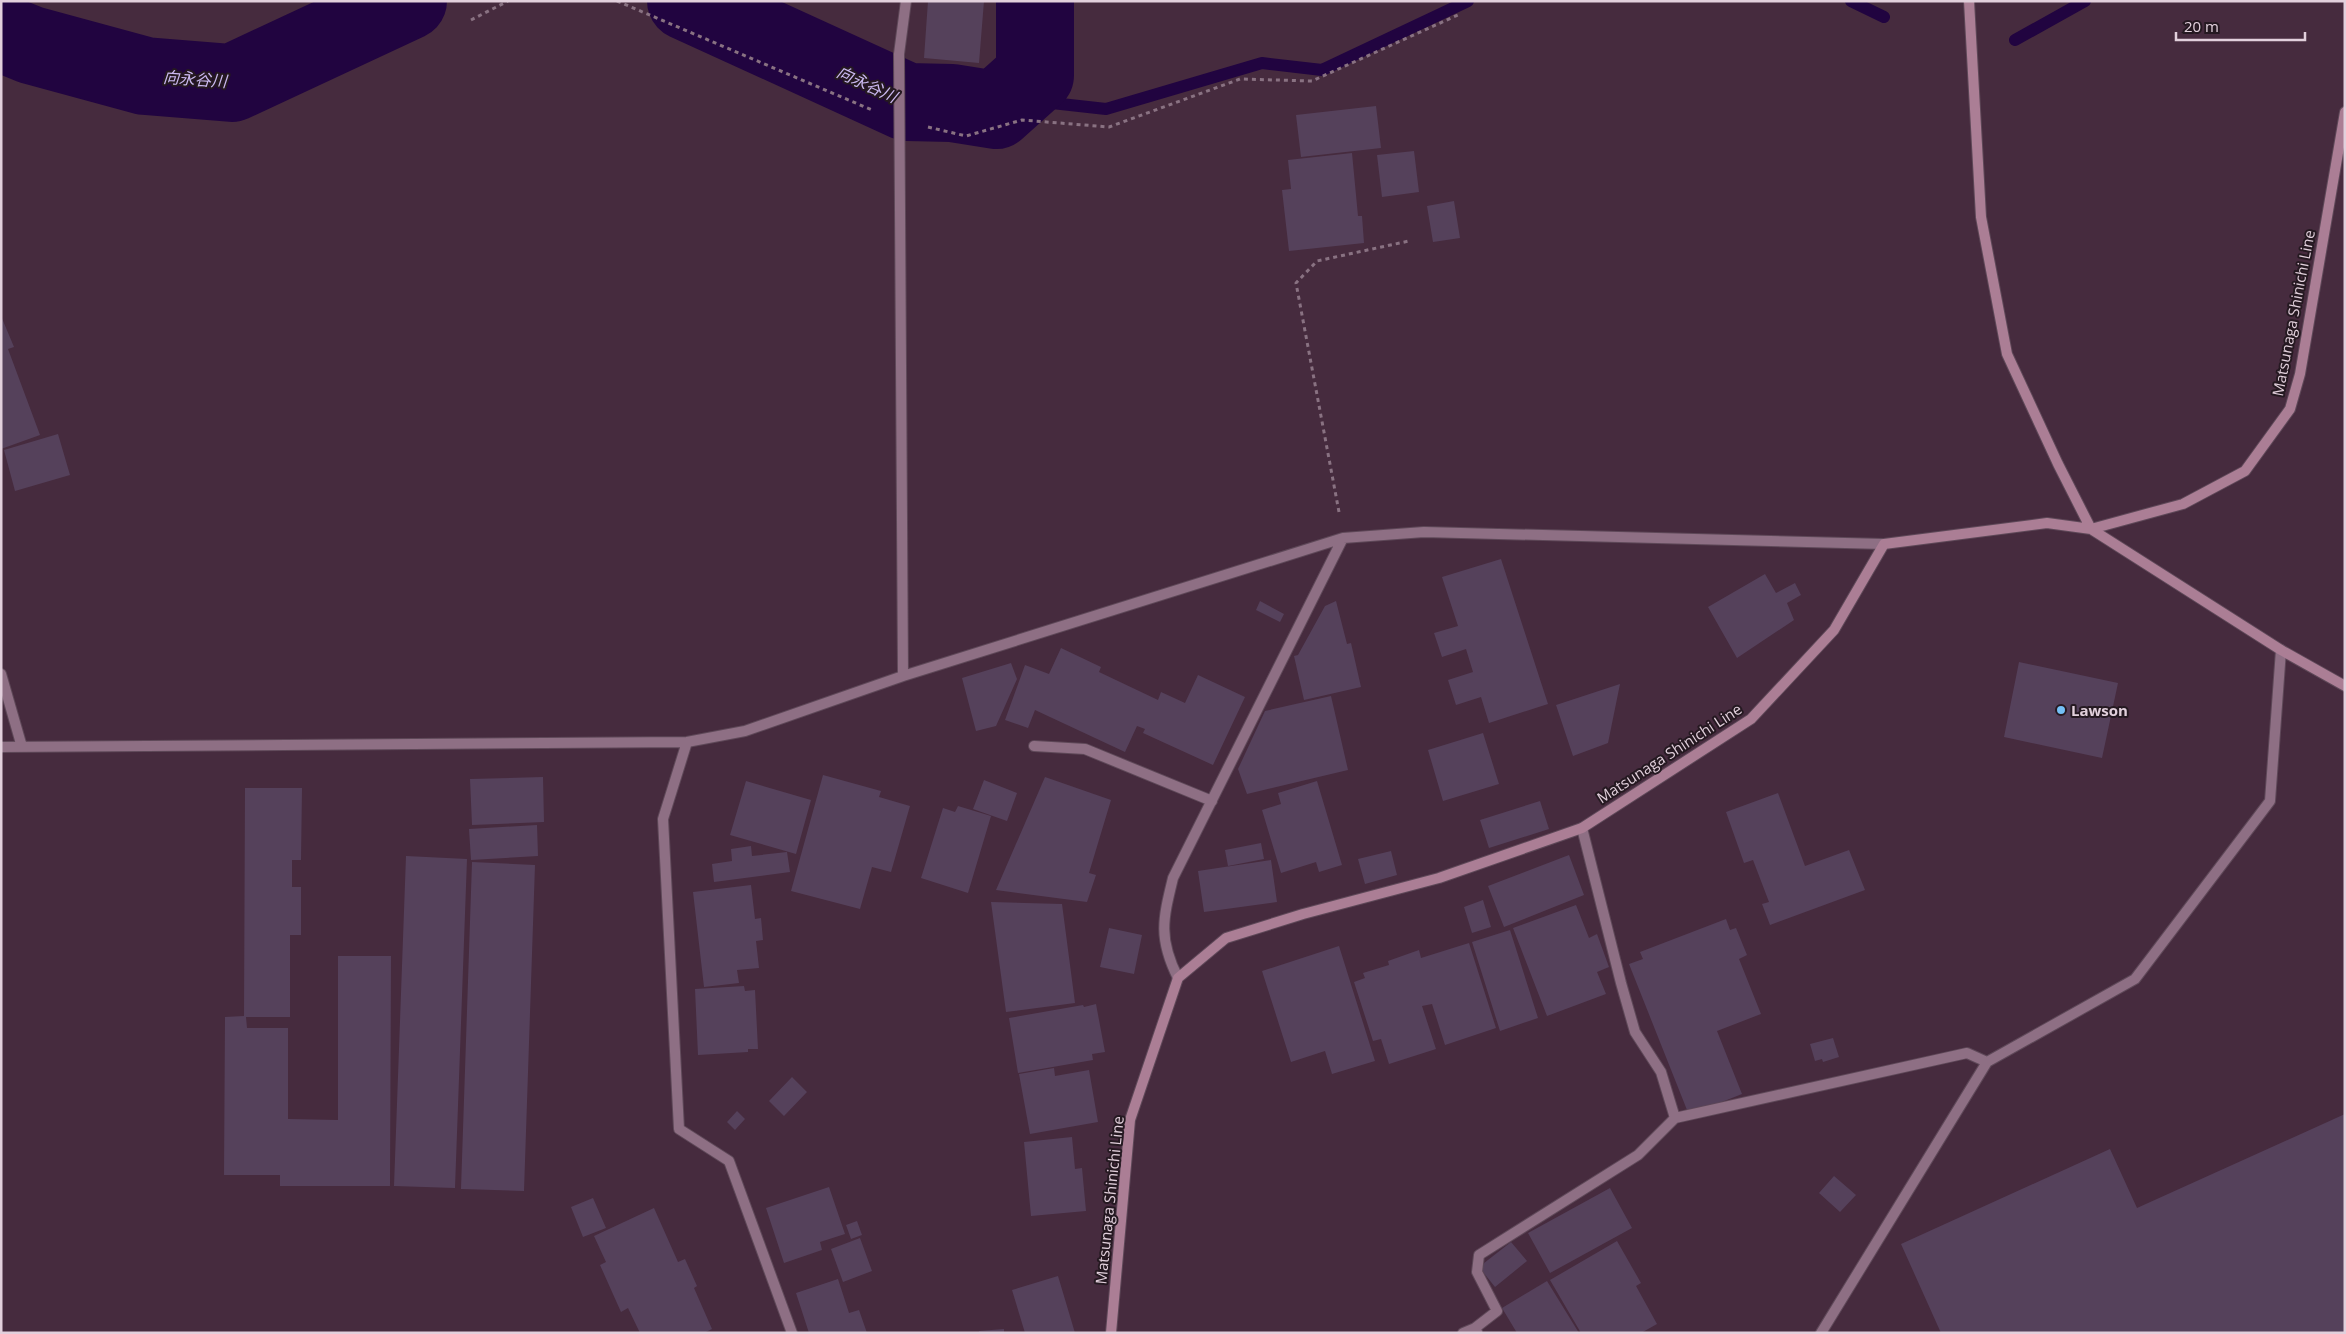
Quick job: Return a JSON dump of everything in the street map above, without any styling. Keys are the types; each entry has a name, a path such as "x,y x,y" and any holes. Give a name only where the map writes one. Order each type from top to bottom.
{"main road":[{"path":"1969,1 1981,217 2007,354 2058,464 2091,528 2281,650 2345,686"},
{"name":"Matsunaga Shinichi Line","path":"1111,1333 1130,1120 1178,978 1226,938 1303,914 1439,878 1582,828 1751,719 1834,630 1884,544 2047,522 2091,528 2183,504 2245,471 2290,409 2300,374 2345,112"}],"street":[{"path":"903,676 899,54 906,1"},
{"path":"1,747 688,742 745,731 903,676 1344,538 1424,532 1884,544"},
{"path":"1178,978 1168,958 1163,918 1173,878 1344,538"},
{"path":"1820,1333 1987,1062 2135,979 2270,801 2281,650"},
{"path":"1,674 22,747"},
{"path":"688,742 663,820 679,1129 729,1161 792,1333"},
{"path":"1034,746 1085,749 1212,801"},
{"path":"1582,828 1635,1032 1661,1072 1675,1118"},
{"path":"1463,1333 1476,1330 1497,1311 1477,1272 1479,1255 1638,1155 1675,1118 1967,1053 1987,1062"}],"path":[{"path":"471,20 508,1"},
{"path":"617,1 900,121 966,136 1022,120 1109,127 1240,79 1312,81 1460,14"},
{"path":"1344,538 1296,283 1317,261 1408,242"}],"building":[{"path":"928,1 984,1 979,63 924,58"},
{"path":"1376,106 1381,148 1301,157 1296,115"},
{"path":"1414,151 1419,192 1382,197 1377,155"},
{"path":"1352,153 1358,216 1362,216 1364,243 1289,251 1282,190 1291,189 1288,160"},
{"path":"1454,201 1460,238 1433,242 1427,206"},
{"path":"1,316 14,347 8,349 40,435 1,449"},
{"path":"58,434 70,475 15,491 4,450"},
{"path":"1501,559 1548,704 1489,723 1481,697 1456,705 1448,680 1473,672 1466,649 1442,657 1434,633 1458,626 1442,577"},
{"path":"1765,574 1776,593 1795,583 1801,595 1787,603 1794,620 1737,658 1708,607"},
{"path":"1260,601 1284,614 1280,622 1256,610"},
{"path":"1336,601 1347,644 1351,643 1361,687 1304,700 1294,656 1298,655 1325,606"},
{"path":"1061,648 1101,667 1099,672 1158,700 1161,692 1185,703 1198,675 1245,697 1213,765 1143,733 1145,729 1137,726 1125,752 1035,710 1028,728 1005,720 1025,665 1049,674"},
{"name":"Lawson","path":"2019,662 2118,683 2102,758 2004,737"},
{"path":"1011,663 1017,679 996,726 976,731 962,678"},
{"path":"1620,684 1608,743 1573,756 1556,705"},
{"path":"1331,696 1348,770 1247,794 1238,769 1265,711"},
{"path":"1483,733 1499,784 1443,801 1428,750"},
{"path":"823,775 881,791 879,797 910,806 891,872 872,867 860,909 791,891"},
{"path":"543,777 544,822 472,825 470,779"},
{"path":"1045,777 1111,800 1089,873 1096,875 1087,902 996,890"},
{"path":"984,780 1017,793 1007,821 973,809"},
{"path":"746,781 811,800 796,854 730,835"},
{"path":"1317,781 1342,865 1319,872 1316,862 1281,873 1262,810 1281,804 1278,793"},
{"path":"245,788 302,788 301,860 292,860 292,887 301,887 301,935 290,935 290,1017 246,1017 247,1028 288,1028 288,1119 338,1120 338,956 391,956 390,1186 280,1186 280,1175 224,1175 225,1017 244,1016"},
{"path":"1778,793 1805,866 1849,850 1865,890 1770,925 1762,904 1769,902 1753,860 1744,863 1726,812"},
{"path":"1540,801 1549,829 1489,848 1480,820"},
{"path":"958,806 991,816 968,893 921,878 943,808 955,812"},
{"path":"537,825 538,856 471,860 469,829"},
{"path":"1261,843 1264,859 1228,866 1225,850"},
{"path":"751,846 752,856 787,852 790,872 714,882 712,864 732,861 731,849"},
{"path":"1391,851 1397,875 1365,884 1358,859"},
{"path":"1569,855 1584,895 1504,927 1488,886"},
{"path":"406,856 467,859 455,1188 394,1186"},
{"path":"1271,860 1277,902 1204,912 1198,871"},
{"path":"472,862 535,865 524,1191 461,1189"},
{"path":"751,885 755,919 761,918 763,940 756,941 759,968 737,970 739,983 704,987 693,892"},
{"path":"1483,900 1491,927 1472,933 1464,907"},
{"path":"991,902 1062,904 1075,1003 1006,1012"},
{"path":"1576,905 1589,938 1597,934 1609,967 1597,972 1606,994 1547,1016 1513,928"},
{"path":"1726,919 1730,930 1736,928 1747,955 1739,959 1761,1014 1717,1031 1742,1094 1689,1115 1629,964 1643,959 1640,952"},
{"path":"1109,928 1142,935 1134,974 1100,967"},
{"path":"1510,930 1538,1018 1500,1031 1472,942"},
{"path":"1469,943 1496,1028 1445,1045 1432,1004 1422,1006 1436,1049 1389,1064 1381,1039 1373,1041 1354,982 1365,978 1363,973 1389,965 1388,961 1419,950 1421,958"},
{"path":"1339,946 1375,1061 1332,1074 1325,1051 1291,1062 1262,971"},
{"path":"744,986 745,991 755,990 758,1049 748,1049 748,1052 698,1055 695,989"},
{"path":"1096,1004 1105,1052 1092,1054 1093,1060 1018,1073 1009,1018"},
{"path":"1833,1038 1839,1057 1823,1062 1822,1059 1815,1061 1810,1044"},
{"path":"1054,1068 1055,1076 1089,1070 1098,1122 1030,1134 1019,1074"},
{"path":"792,1077 807,1092 784,1116 769,1101"},
{"path":"737,1111 745,1119 735,1130 727,1122"},
{"path":"2345,1114 2345,1333 1941,1333 1901,1244 2110,1149 2137,1208"},
{"path":"1072,1137 1075,1169 1082,1168 1086,1211 1031,1216 1024,1142"},
{"path":"1834,1176 1856,1195 1840,1212 1819,1193"},
{"path":"829,1187 845,1234 820,1242 822,1250 784,1263 766,1208"},
{"path":"1610,1188 1632,1228 1550,1273 1528,1233"},
{"path":"593,1198 606,1228 583,1237 571,1207"},
{"path":"654,1208 678,1262 685,1259 697,1286 694,1288 712,1329 704,1333 640,1333 628,1308 621,1312 600,1265 606,1262 594,1236"},
{"path":"857,1221 862,1235 851,1239 846,1225"},
{"path":"860,1238 872,1271 843,1282 831,1249"},
{"path":"1617,1241 1641,1283 1636,1286 1657,1324 1641,1333 1581,1333 1550,1280"},
{"path":"1511,1242 1527,1261 1495,1287 1479,1267"},
{"path":"1058,1276 1075,1333 1025,1333 1012,1290"},
{"path":"838,1279 849,1313 859,1310 867,1333 809,1333 796,1293"},
{"path":"1547,1281 1579,1333 1517,1333 1502,1308"},
{"path":"1004,1329 1004,1333 979,1333 979,1331"}],"waterway":[{"name":"向永谷川","path":"1,33 31,45 145,76 232,83 408,1"},
{"name":"向永谷川","path":"686,1 907,102 952,103 996,110 1035,75 1035,1"},
{"path":"996,110 1052,103 1106,109 1262,63 1322,70 1468,1"},
{"path":"1851,1 1884,17"},
{"path":"2015,40 2085,1"}],"place":[{"name":"Lawson","path":"2061,710"}]}
